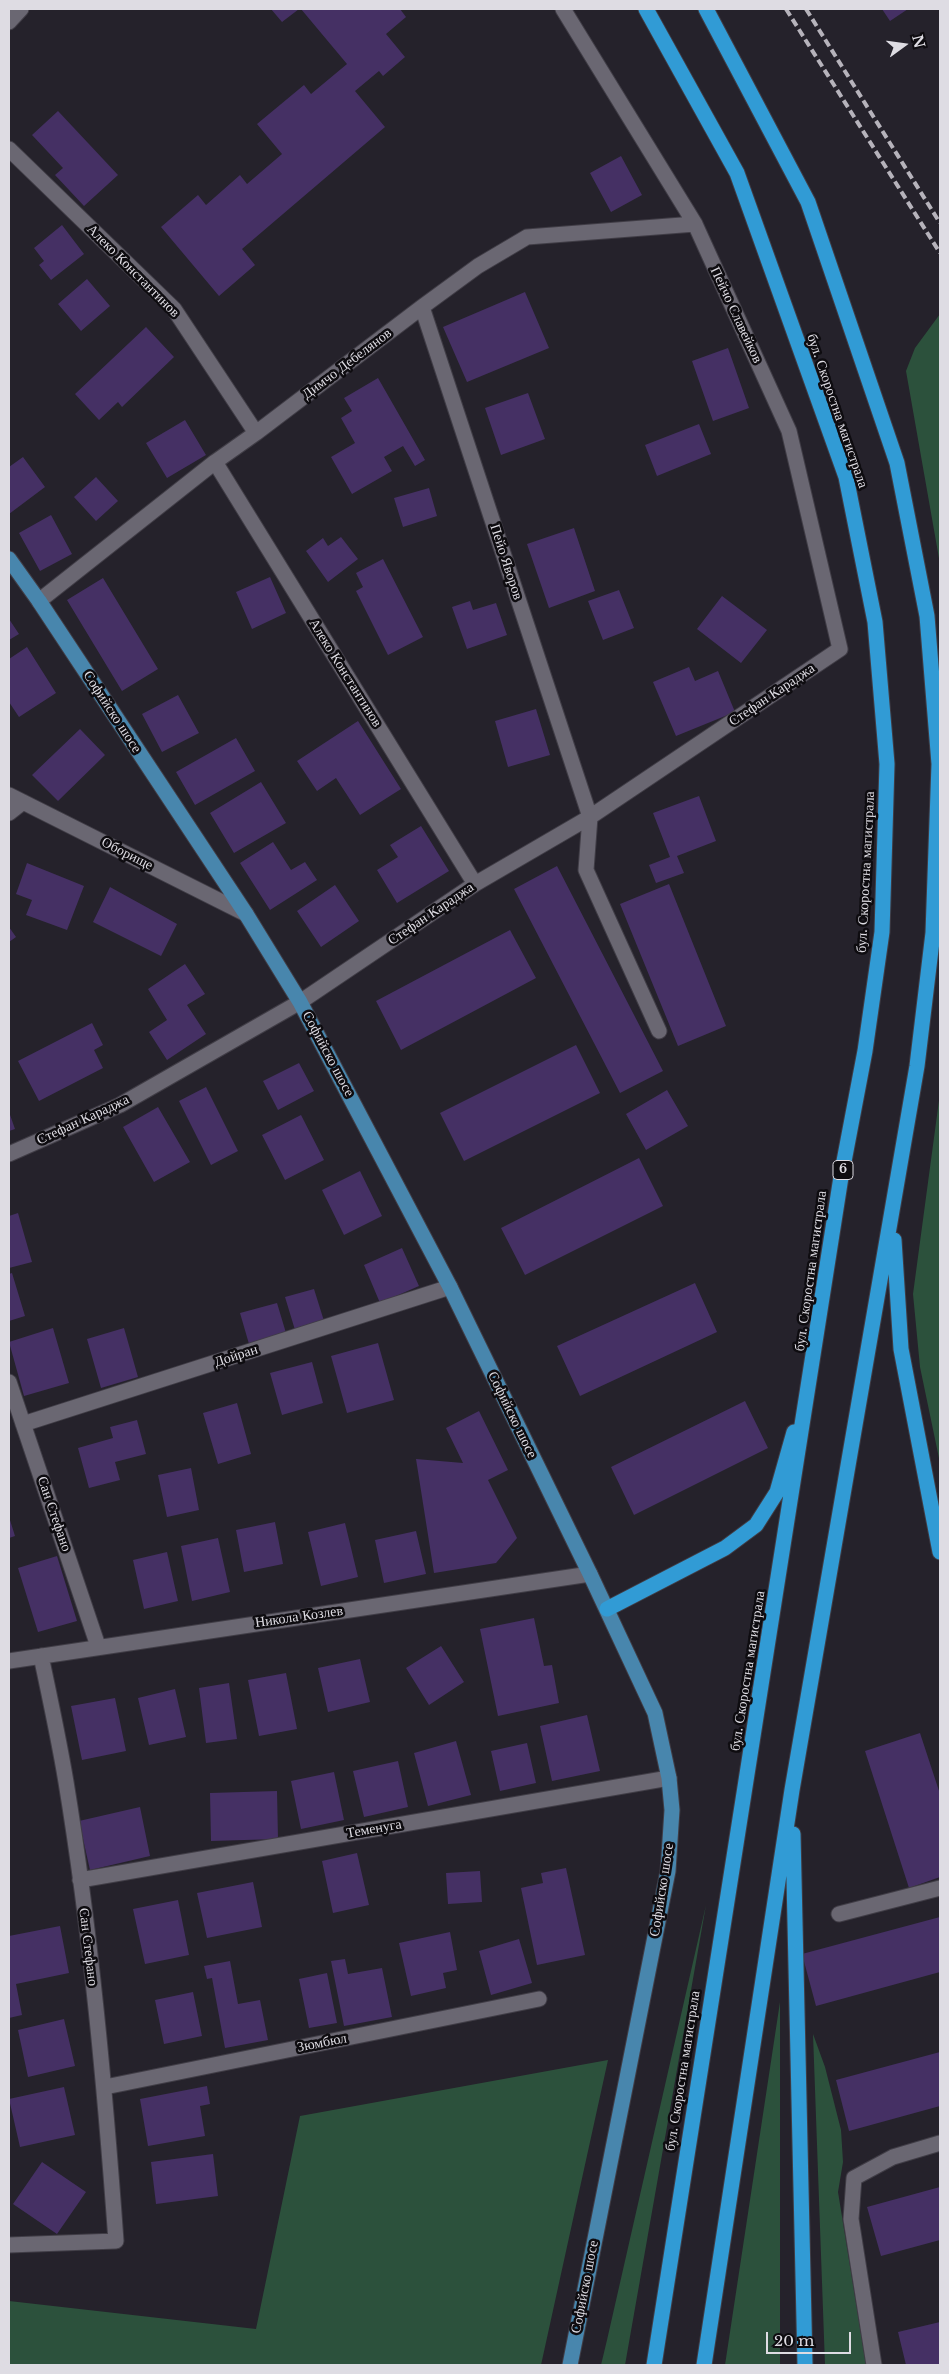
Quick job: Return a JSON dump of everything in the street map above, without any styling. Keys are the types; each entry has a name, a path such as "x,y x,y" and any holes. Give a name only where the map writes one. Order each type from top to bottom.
{"highway":[{"name":"бул. Скоростна магистрала","path":"646,9 737,173 846,477 875,622 887,764 882,932 865,1051 841,1177 812,1371 654,2365"},
{"path":"704,2365 792,1790 917,1066 933,934 939,764 927,616 897,464 808,202 706,9"},
{"path":"893,1211 902,1349 940,1552"},
{"path":"606,1609 725,1548 743,1537 756,1525 777,1492 812,1371"},
{"path":"792,1790 798,2139 805,2365"}],"main road":[{"name":"Софийско шосе","path":"9,559 39,601 246,914 300,1002 450,1287 590,1574 655,1714 669,1778 672,1810 668,1871 570,2365"}],"street":[{"path":"9,22 21,9"},
{"name":"Пейчо Славейков","path":"563,9 695,224 790,431 840,649"},
{"name":"Алеко Константинов","path":"9,149 174,308 256,433"},
{"name":"Димчо Дебелянов","path":"39,601 215,462 422,307 478,266 527,237 695,224"},
{"name":"Пейо Яворов","path":"422,307 590,817"},
{"name":"Алеко Константинов","path":"215,462 475,884"},
{"name":"Стефан Караджа","path":"9,1154 120,1105 300,1002 475,884 590,817 840,649"},
{"name":"Оборище","path":"9,795 246,914"},
{"path":"9,813 23,802"},
{"path":"590,817 586,870 659,1031"},
{"name":"Дойран","path":"23,1424 450,1287"},
{"name":"Сан Стефано","path":"9,1382 98,1646"},
{"name":"Никола Козлев","path":"9,1661 98,1646 590,1574"},
{"name":"Сан Стефано","path":"9,2245 116,2241 105,2087 80,1880 66,1782 41,1656"},
{"name":"Теменуга","path":"80,1880 669,1778"},
{"path":"839,1914 940,1888"},
{"name":"Зюмбюл","path":"105,2087 540,1999"},
{"path":"874,2365 851,2219 854,2178 892,2157 940,2143"}],"green space":[{"path":"940,314 940,564 906,371 915,348"},
{"path":"940,1093 940,1463 920,1367 913,1294"},
{"path":"706,1905 625,2365 601,2365 607,2340"},
{"path":"780,2002 780,2365 725,2365"},
{"path":"813,2034 825,2067 841,2130 843,2162 838,2192 866,2365 825,2365"},
{"path":"608,2060 541,2365 9,2365 9,2301 256,2329 300,2116"}],"building":[{"path":"271,9 299,9 282,22"},
{"path":"301,9 400,9 406,17 386,34 405,57 383,76 379,71 355,91 385,127 242,249 255,265 219,296 161,227 198,195 206,205 240,175 247,184 282,154 257,124 304,85 311,94 347,64"},
{"path":"882,9 908,9 890,21"},
{"path":"58,111 118,175 84,206 55,175 63,168 32,135"},
{"path":"621,156 642,195 611,212 590,173"},
{"path":"62,225 84,254 51,280 39,265 44,261 34,248"},
{"path":"87,279 110,306 81,331 58,304"},
{"path":"525,292 549,348 467,382 443,327"},
{"path":"146,327 174,357 122,407 118,402 99,420 75,394"},
{"path":"728,348 749,408 713,421 692,361"},
{"path":"378,378 425,460 415,466 403,446 384,457 392,471 352,494 331,457 355,443 341,418 352,411 344,398"},
{"path":"528,393 545,439 501,455 485,408"},
{"path":"185,420 206,455 167,478 146,443"},
{"path":"699,424 711,454 657,476 645,445"},
{"path":"23,457 45,487 9,514 9,467"},
{"path":"96,477 118,501 96,521 74,497"},
{"path":"429,488 437,516 403,527 394,498"},
{"path":"51,515 72,554 40,571 19,533"},
{"path":"574,528 595,591 549,608 527,544"},
{"path":"341,537 358,559 328,582 306,551 323,538 328,546"},
{"path":"383,559 423,637 388,655 356,591 363,587 356,573"},
{"path":"270,577 286,613 252,629 236,592"},
{"path":"103,578 158,669 122,691 67,600"},
{"path":"619,590 634,628 603,640 588,601"},
{"path":"722,596 767,630 741,663 697,629"},
{"path":"470,601 473,610 496,603 507,635 467,649 452,607"},
{"path":"9,619 19,634 9,640"},
{"path":"27,647 56,693 19,717 9,702 9,659"},
{"path":"689,667 695,681 718,671 735,712 676,736 653,682"},
{"path":"178,695 199,733 162,752 142,714"},
{"path":"536,709 550,755 508,767 495,721"},
{"path":"358,721 401,789 360,815 336,778 317,791 297,761"},
{"path":"80,729 105,755 58,801 32,775"},
{"path":"236,738 255,771 195,805 176,772"},
{"path":"261,782 286,823 234,853 210,813"},
{"path":"699,796 716,841 677,856 684,873 656,883 649,865 670,857 653,813"},
{"path":"421,826 449,871 397,903 377,870 398,857 390,845"},
{"path":"273,842 291,870 305,862 317,880 270,910 240,863"},
{"path":"27,863 84,886 67,930 26,915 32,900 16,894"},
{"path":"557,866 663,1071 620,1093 514,889"},
{"path":"669,884 726,1026 678,1046 620,904"},
{"path":"335,885 359,921 321,947 297,911"},
{"path":"110,887 177,924 161,956 93,922"},
{"path":"9,927 16,937 9,942"},
{"path":"510,930 536,978 401,1050 376,1001"},
{"path":"185,964 205,994 187,1005 206,1034 167,1060 149,1032 167,1020 148,989"},
{"path":"92,1023 103,1045 94,1050 103,1068 39,1101 18,1061"},
{"path":"576,1045 600,1093 464,1161 440,1113"},
{"path":"299,1063 314,1091 278,1110 263,1081"},
{"path":"206,1087 238,1151 211,1165 179,1101"},
{"path":"667,1090 688,1126 646,1150 626,1114"},
{"path":"158,1107 190,1162 154,1182 123,1127"},
{"path":"9,1112 15,1129 9,1131"},
{"path":"301,1115 324,1160 285,1180 262,1135"},
{"path":"639,1158 663,1206 525,1275 501,1228"},
{"path":"360,1171 382,1216 344,1235 322,1190"},
{"path":"18,1213 32,1262 9,1268 9,1216"},
{"path":"402,1248 419,1286 380,1303 364,1265"},
{"path":"12,1273 25,1316 9,1321 9,1274"},
{"path":"695,1283 717,1332 580,1396 557,1346"},
{"path":"314,1289 324,1321 295,1330 285,1297"},
{"path":"277,1303 286,1333 249,1344 240,1313"},
{"path":"53,1328 69,1383 24,1396 9,1342"},
{"path":"124,1328 138,1377 101,1388 87,1339"},
{"path":"378,1343 394,1400 347,1413 331,1356"},
{"path":"312,1362 323,1403 282,1415 270,1373"},
{"path":"745,1401 768,1448 634,1515 611,1467"},
{"path":"237,1403 251,1454 218,1464 203,1413"},
{"path":"479,1411 508,1470 488,1480 517,1538 496,1563 434,1573 416,1459 463,1463 446,1428"},
{"path":"137,1420 146,1454 115,1462 120,1480 89,1488 78,1448 113,1438 110,1427"},
{"path":"191,1468 199,1510 167,1517 158,1475"},
{"path":"9,1517 15,1536 9,1538"},
{"path":"275,1522 283,1564 244,1572 236,1530"},
{"path":"345,1523 358,1577 321,1586 308,1532"},
{"path":"416,1531 426,1574 384,1583 375,1540"},
{"path":"218,1538 230,1592 192,1601 181,1546"},
{"path":"167,1552 178,1601 144,1609 133,1560"},
{"path":"57,1556 77,1621 38,1632 18,1568"},
{"path":"534,1618 544,1666 552,1665 559,1703 498,1716 480,1629"},
{"path":"441,1646 464,1682 429,1705 406,1668"},
{"path":"360,1659 370,1702 328,1712 318,1668"},
{"path":"286,1673 297,1729 259,1736 248,1680"},
{"path":"229,1683 237,1739 206,1743 199,1688"},
{"path":"175,1689 186,1737 149,1745 138,1698"},
{"path":"115,1698 126,1751 82,1760 71,1706"},
{"path":"587,1715 600,1771 552,1781 540,1726"},
{"path":"920,1733 940,1794 940,1877 909,1888 865,1751"},
{"path":"456,1741 471,1795 428,1806 414,1753"},
{"path":"527,1743 536,1783 500,1791 491,1751"},
{"path":"398,1761 408,1807 364,1817 353,1771"},
{"path":"334,1772 344,1820 301,1829 291,1781"},
{"path":"277,1791 278,1839 211,1841 210,1793"},
{"path":"140,1807 150,1856 90,1870 79,1821"},
{"path":"357,1853 369,1905 333,1913 322,1861"},
{"path":"566,1868 585,1955 537,1965 521,1888 543,1883 541,1873"},
{"path":"480,1871 482,1902 448,1904 446,1873"},
{"path":"253,1882 262,1927 207,1938 197,1893"},
{"path":"178,1900 189,1955 145,1964 133,1909"},
{"path":"940,1917 940,1972 816,2006 802,1954"},
{"path":"60,1926 69,1973 16,1984 22,2015 9,2018 9,1936"},
{"path":"450,1932 457,1970 443,1973 446,1988 411,1996 399,1943"},
{"path":"519,1939 532,1983 491,1995 479,1951"},
{"path":"345,1959 348,1974 382,1968 392,2017 344,2026 331,1961"},
{"path":"230,1961 238,2004 260,2000 268,2040 225,2048 212,1978 207,1979 204,1966"},
{"path":"327,1973 337,2023 309,2028 299,1979"},
{"path":"193,1992 202,2036 164,2044 155,2000"},
{"path":"64,2019 75,2066 28,2077 18,2030"},
{"path":"940,2052 940,2106 849,2131 836,2080"},
{"path":"207,2086 210,2104 200,2106 205,2136 148,2146 140,2099"},
{"path":"64,2087 75,2135 20,2147 9,2099"},
{"path":"213,2154 218,2196 156,2204 151,2162"},
{"path":"42,2162 86,2192 57,2234 13,2204"},
{"path":"940,2187 940,2240 881,2256 867,2207"},
{"path":"940,2322 940,2365 906,2365 898,2332"}],"railway":[{"path":"786,9 940,253"},
{"path":"806,9 940,223"}]}
